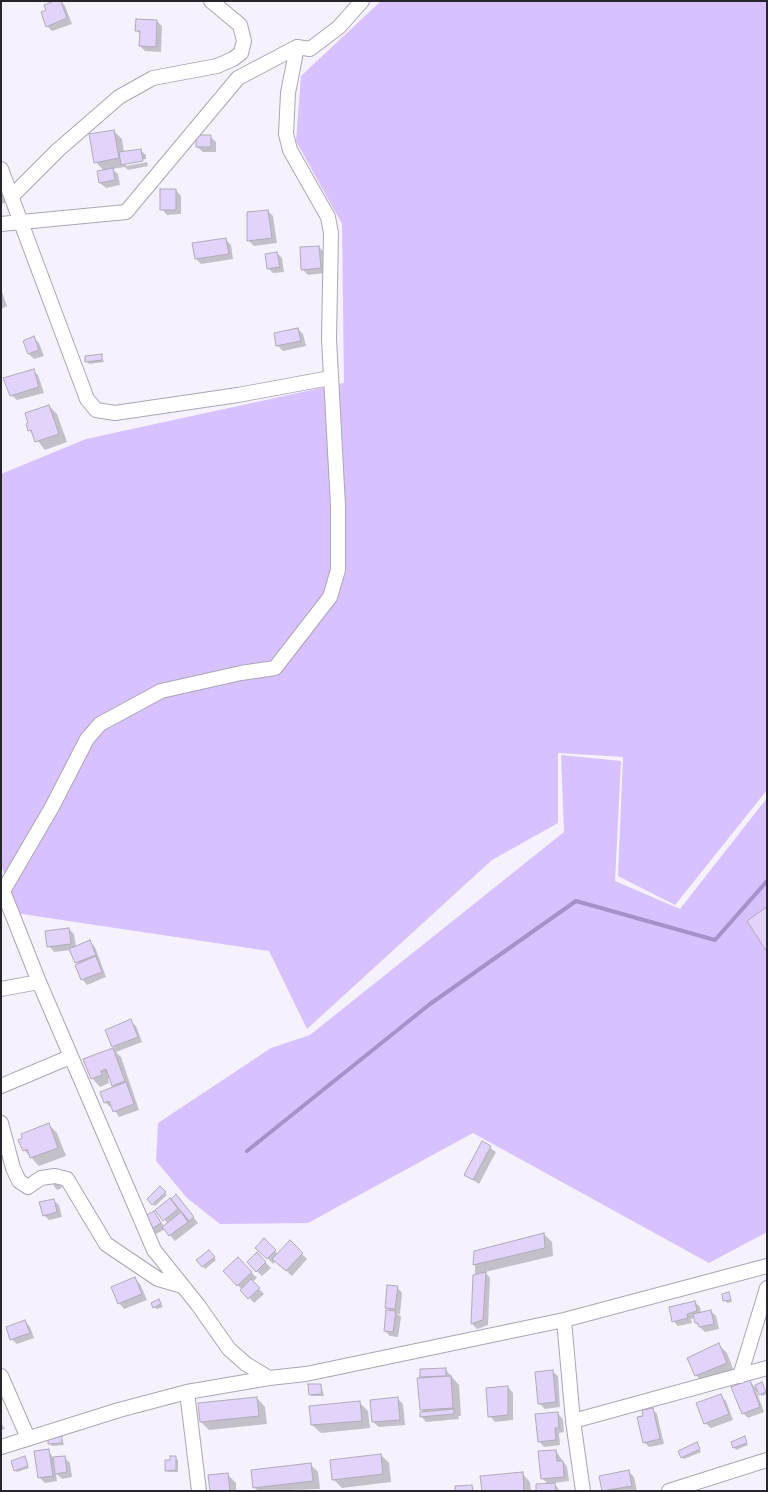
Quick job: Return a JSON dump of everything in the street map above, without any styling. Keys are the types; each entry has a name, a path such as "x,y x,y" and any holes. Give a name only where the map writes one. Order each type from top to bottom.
{"street":[{"path":"12,196 58,150 119,97 153,78 202,70 233,59 241,53 244,41 240,25 211,1"},
{"path":"1,224 126,212 238,78 298,46 310,49 339,27 362,1"},
{"path":"269,1378 246,1364 229,1349 198,1305 179,1284 154,1250 70,1057 2,889 52,807 87,739 100,724 161,691 241,673 275,668 297,637 330,597 338,570 338,506 330,378 329,223 324,208 290,150 286,134 288,93 298,46"},
{"path":"1,169 87,399 96,410 115,413 238,395 330,378"},
{"path":"1,989 39,982"},
{"path":"1,1086 70,1057"},
{"path":"1,1123 13,1168 19,1181 28,1187 41,1178 55,1176 67,1179 106,1244 158,1279 179,1284"},
{"path":"1,1447 187,1392 269,1378 306,1374 564,1320 767,1266"},
{"path":"740,1376 767,1288"},
{"path":"564,1320 583,1491"},
{"path":"574,1421 767,1368"},
{"path":"1,1376 28,1438"},
{"path":"187,1392 199,1491"},
{"path":"669,1491 767,1460"}],"shaded area":[{"path":"381,1 767,1 767,790 675,905 618,876 623,757 558,753 558,823 492,860 307,1029 269,951 15,913 1,864 1,474 86,439 344,383 342,224 296,141 301,76"},
{"path":"561,755 621,761 615,881 680,909 767,798 767,1232 709,1263 473,1133 308,1223 220,1224 187,1198 156,1161 158,1123 271,1048 310,1035 564,832"}],"building":[{"path":"54,1 61,1 67,18 46,27 41,12 46,10 44,5"},
{"path":"136,19 157,20 156,47 139,46 140,31 135,31"},
{"path":"114,130 119,158 94,163 89,134"},
{"path":"196,135 211,135 211,147 196,147"},
{"path":"141,149 143,161 121,165 119,152"},
{"path":"113,168 115,180 99,183 97,171"},
{"path":"160,189 176,189 176,210 160,210"},
{"path":"268,210 272,238 247,241 247,212"},
{"path":"226,238 229,254 195,259 192,243"},
{"path":"319,246 321,268 301,270 300,247"},
{"path":"277,252 280,267 267,269 265,254"},
{"path":"298,328 301,341 276,346 274,333"},
{"path":"34,336 39,350 28,354 23,341"},
{"path":"102,354 102,360 85,362 85,356"},
{"path":"34,369 39,387 10,396 3,378"},
{"path":"49,405 59,434 35,442 31,430 28,431 25,413"},
{"path":"765,908 767,910 767,952 747,921"},
{"path":"69,928 71,944 47,947 45,931"},
{"path":"90,940 96,955 75,963 69,949"},
{"path":"96,956 102,972 81,980 75,965"},
{"path":"131,1019 138,1037 112,1047 105,1030"},
{"path":"113,1048 125,1081 112,1086 106,1069 101,1071 102,1075 91,1079 83,1059"},
{"path":"126,1082 134,1104 113,1112 109,1101 104,1103 100,1092"},
{"path":"49,1123 58,1148 30,1158 27,1149 23,1151 18,1140 22,1138 21,1134"},
{"path":"482,1141 491,1146 473,1180 464,1175"},
{"path":"160,1186 166,1192 152,1205 147,1199"},
{"path":"176,1194 194,1217 189,1221 171,1199"},
{"path":"170,1198 178,1209 163,1221 155,1210"},
{"path":"54,1199 57,1212 43,1216 39,1202"},
{"path":"154,1211 161,1223 150,1230 143,1217"},
{"path":"181,1212 188,1222 169,1236 162,1227"},
{"path":"544,1233 545,1248 473,1265 474,1251"},
{"path":"264,1238 276,1250 267,1259 255,1248"},
{"path":"290,1240 303,1253 286,1271 272,1259"},
{"path":"209,1250 215,1257 202,1267 196,1260"},
{"path":"257,1252 266,1262 256,1272 247,1262"},
{"path":"238,1257 252,1272 237,1286 223,1271"},
{"path":"486,1272 483,1320 471,1324 473,1275"},
{"path":"135,1277 142,1294 118,1304 111,1287"},
{"path":"251,1279 260,1288 248,1299 240,1290"},
{"path":"387,1285 398,1286 395,1309 385,1308"},
{"path":"729,1292 731,1300 723,1301 722,1294"},
{"path":"159,1299 161,1304 153,1308 151,1303"},
{"path":"695,1301 697,1311 687,1314 688,1318 672,1322 669,1307"},
{"path":"386,1310 396,1311 393,1332 384,1331"},
{"path":"711,1310 714,1324 699,1327 698,1323 695,1323 693,1314"},
{"path":"25,1320 30,1333 10,1340 6,1327"},
{"path":"719,1343 727,1363 695,1376 687,1358"},
{"path":"446,1368 446,1376 420,1377 420,1369"},
{"path":"553,1370 556,1402 538,1404 535,1372"},
{"path":"451,1376 453,1408 420,1410 417,1378"},
{"path":"750,1380 760,1407 742,1414 731,1387"},
{"path":"762,1382 766,1392 759,1395 755,1385"},
{"path":"308,1384 321,1384 322,1394 309,1395"},
{"path":"508,1386 508,1415 488,1417 486,1388"},
{"path":"721,1394 729,1414 704,1424 696,1403"},
{"path":"257,1397 259,1416 200,1422 198,1403"},
{"path":"398,1397 400,1420 372,1422 370,1400"},
{"path":"360,1401 362,1421 311,1425 309,1406"},
{"path":"653,1408 660,1439 643,1443 637,1417 643,1416 642,1410"},
{"path":"454,1409 454,1414 420,1417 420,1412"},
{"path":"558,1412 559,1428 555,1428 556,1440 538,1442 535,1414"},
{"path":"62,1434 62,1443 48,1444 48,1435"},
{"path":"745,1436 747,1443 733,1448 731,1442"},
{"path":"697,1442 700,1449 681,1458 678,1451"},
{"path":"49,1449 53,1476 38,1478 34,1451"},
{"path":"556,1450 557,1461 563,1461 564,1477 541,1479 538,1451"},
{"path":"381,1454 383,1474 332,1480 330,1460"},
{"path":"25,1456 28,1466 14,1471 11,1461"},
{"path":"65,1456 67,1472 55,1474 53,1457"},
{"path":"170,1456 176,1456 176,1470 165,1471 165,1460 170,1460"},
{"path":"311,1463 313,1481 253,1488 251,1470"},
{"path":"629,1470 632,1486 602,1491 599,1476"},
{"path":"523,1472 524,1491 482,1491 480,1476"},
{"path":"228,1473 230,1491 210,1491 208,1475"},
{"path":"555,1483 556,1491 536,1491 536,1484"},
{"path":"472,1485 473,1491 455,1491 455,1486"}],"waterway":[{"path":"247,1151 430,1004 576,901 715,940 767,881"}]}
